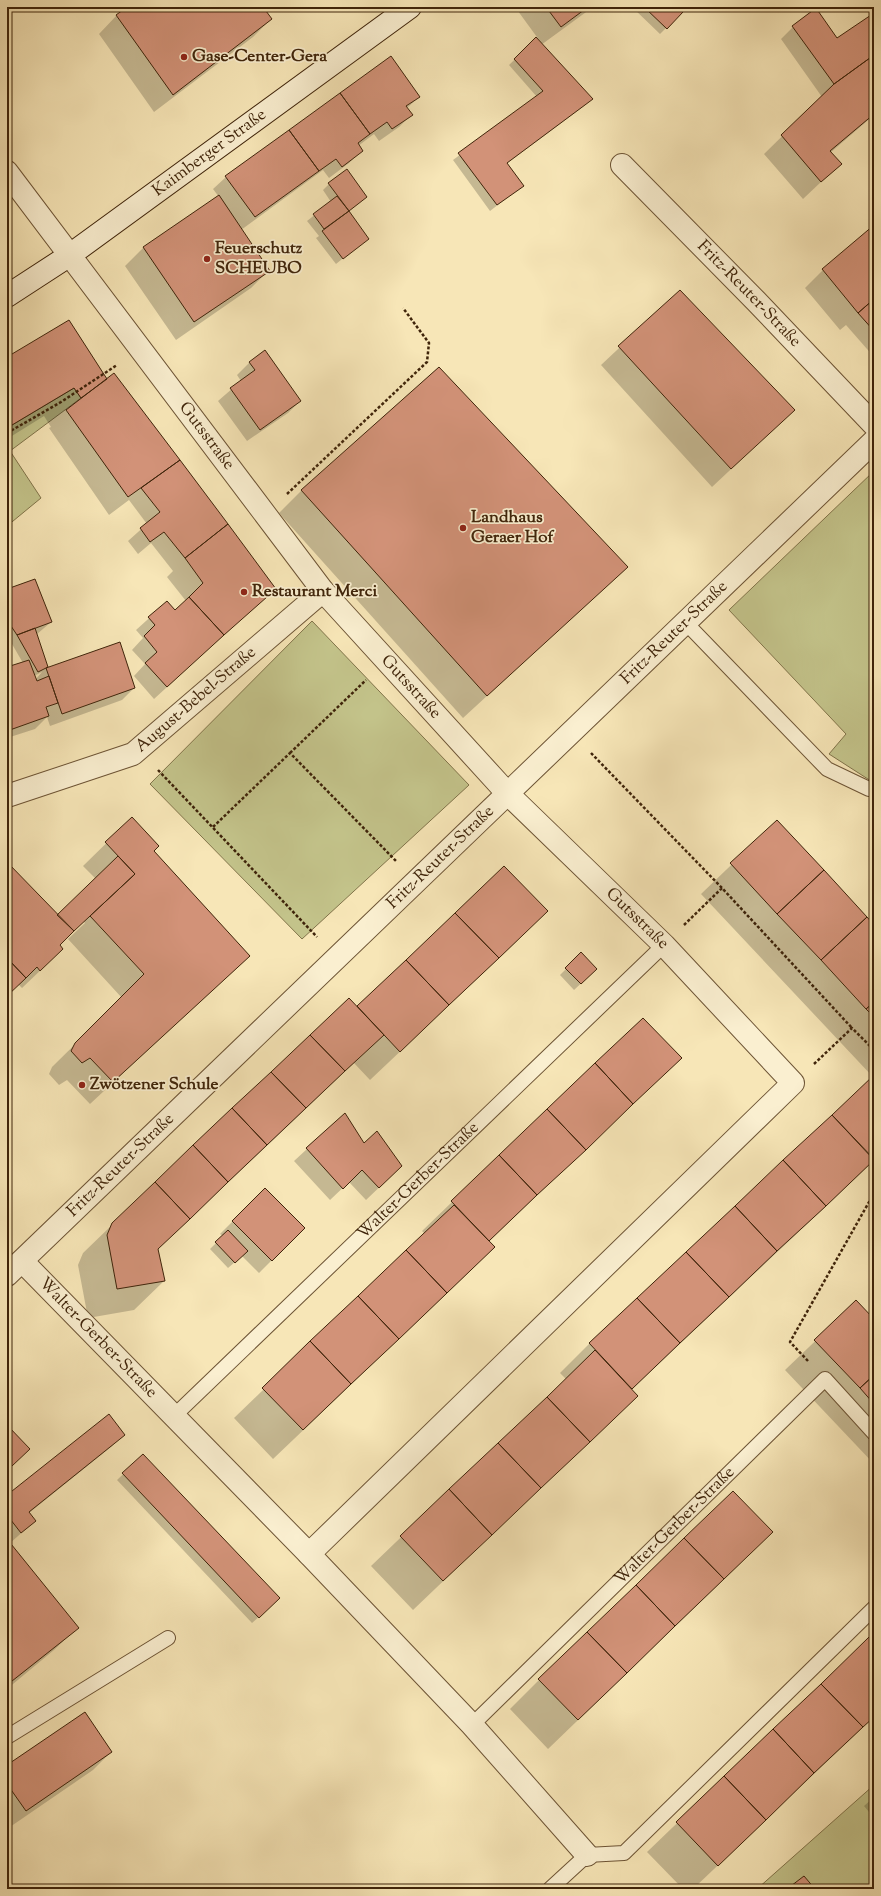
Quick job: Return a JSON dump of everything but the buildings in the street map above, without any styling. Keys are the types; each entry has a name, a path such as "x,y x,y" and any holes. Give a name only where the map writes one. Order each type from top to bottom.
{"street":[{"name":"Kaimberger Straße","path":"7,296 70,255 410,7"},
{"name":"Fritz-Reuter-Straße","path":"622,165 756,301 874,425"},
{"name":"Gutsstraße","path":"7,172 323,591 508,794 664,945 793,1083"},
{"name":"Fritz-Reuter-Straße","path":"14,1268 874,441"},
{"name":"August-Bebel-Straße","path":"7,796 133,754 323,591"},
{"path":"309,1554 793,1083"},
{"name":"Walter-Gerber-Straße","path":"14,1268 174,1416 309,1554 472,1725 588,1855"}],"lane":[{"path":"685,622 827,769 869,789 874,789"},
{"name":"Walter-Gerber-Straße","path":"174,1416 664,945"},
{"path":"825,1379 874,1433"},
{"name":"Walter-Gerber-Straße","path":"472,1725 825,1379"},
{"path":"550,1889 588,1855 624,1853 874,1608"},
{"path":"7,1737 168,1638"}],"path":[{"path":"265,514 427,362 429,343 403,308"},
{"path":"7,433 101,377 140,348"},
{"path":"213,827 386,661"},
{"path":"571,732 722,888 874,1050"},
{"path":"139,749 337,958"},
{"path":"290,753 417,882"},
{"path":"664,945 722,888"},
{"path":"793,1083 852,1028"},
{"path":"825,1379 790,1342 869,1202 874,1205"}],"green space":[{"path":"74,388 81,398 10,451 41,498 7,526 7,428"},
{"path":"874,471 874,781 871,781 829,754 846,734 729,610"},
{"path":"312,621 469,785 302,939 150,784"},
{"path":"874,1785 874,1889 757,1889"}],"place":[{"name":"Gase-Center-Gera","path":"184,57"},
{"name":"Feuerschutz SCHEUBO","path":"207,259"},
{"name":"Landhaus Geraer Hof","path":"463,528"},
{"name":"Restaurant Merci","path":"244,592"},
{"name":"Zwötzener Schule","path":"82,1085"}]}
